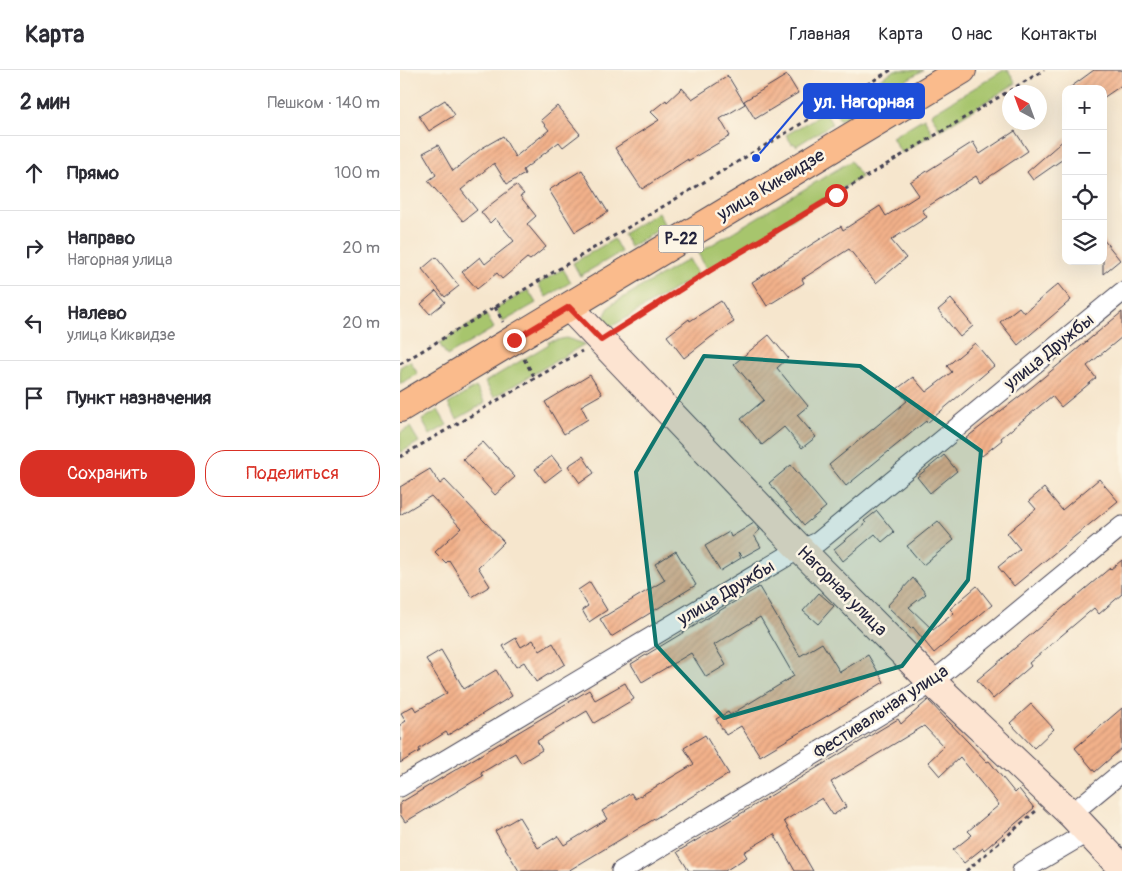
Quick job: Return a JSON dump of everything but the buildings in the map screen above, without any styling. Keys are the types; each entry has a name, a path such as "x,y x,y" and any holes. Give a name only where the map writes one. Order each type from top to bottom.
{"main road":[{"name":"улица Киквидзе","path":"400,408 962,70"}],"street":[{"name":"улица Дружбы","path":"400,787 781,560 818,542 1122,292"},
{"name":"Нагорная улица","path":"569,307 801,550 932,682 1080,823 1122,868"},
{"name":"Фестивальная улица","path":"621,871 932,682 1122,526"},
{"path":"1022,871 1080,823 1122,772"}],"path":[{"path":"400,364 891,70"},
{"path":"400,457 601,340 709,271 1044,70"},
{"path":"495,307 504,323"},
{"path":"524,358 535,378"},
{"path":"966,871 1041,808"}],"highlighted area":[{"path":"704,356 860,366 981,451 968,580 902,666 724,718 656,645 636,472"}],"green space":[{"path":"895,70 923,70 840,120 832,107"},
{"path":"1004,70 1008,70 1016,83 1013,85 1002,85 1002,92 940,130 931,114"},
{"path":"825,112 832,124 796,146 794,143 792,144 786,135"},
{"path":"924,118 933,134 901,153 892,137"},
{"path":"851,161 861,177 707,270 698,253"},
{"path":"658,212 665,226 630,247 623,234"},
{"path":"614,239 621,252 580,276 573,263"},
{"path":"689,259 698,275 604,331 605,317 612,304"},
{"path":"563,269 571,282 546,297 538,284"},
{"path":"528,290 536,303 503,322 496,309"},
{"path":"486,315 494,328 447,356 439,343"},
{"path":"566,338 585,344 494,397 485,382 549,344 548,342"},
{"path":"410,361 418,374 400,384 400,367"},
{"path":"476,387 485,403 457,419 448,404"},
{"path":"438,410 447,425 430,435 422,420"},
{"path":"410,427 419,442 400,453 400,433"}],"place":[{"name":"ул. Нагорная","path":"756,158"}],"route":[{"path":"514,340 569,307 601,340 709,271 836,195"}]}
